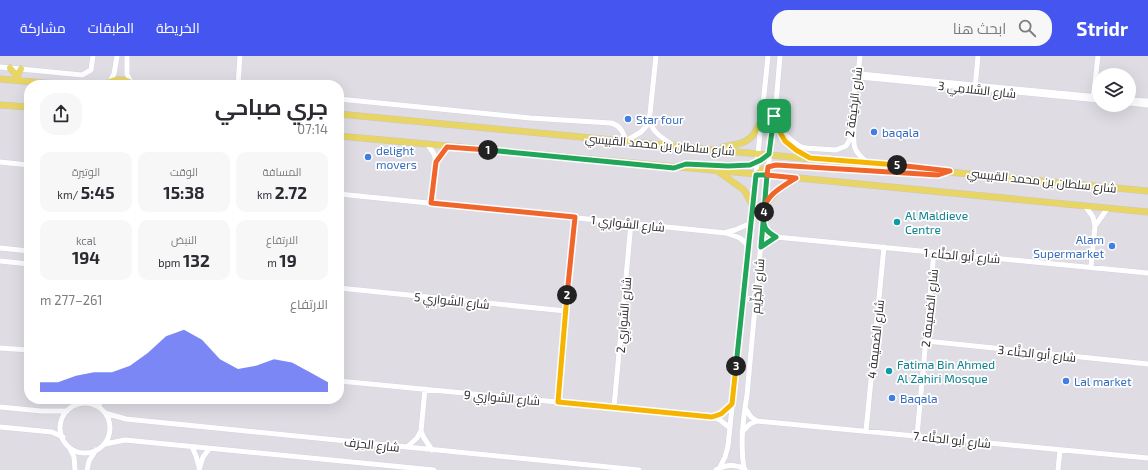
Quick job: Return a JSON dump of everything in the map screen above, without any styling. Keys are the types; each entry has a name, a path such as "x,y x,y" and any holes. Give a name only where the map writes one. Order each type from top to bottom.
{"main road":[{"path":"10,68 17,78"},
{"path":"17,78 21,69"},
{"path":"0,79 17,78 31,80"},
{"path":"0,105 24,107"},
{"name":"شارع سلطان بن محمد القبيسي","path":"344,114 868,163 1148,191"},
{"path":"774,116 785,141 796,150 810,158"},
{"path":"715,149 736,145 748,140 755,133 762,120"},
{"name":"شارع سلطان بن محمد القبيسي","path":"344,137 674,168 767,175 1148,212"},
{"path":"674,168 686,164 739,166 756,162 769,154"},
{"path":"756,175 768,167 776,165 938,175 950,171"},
{"path":"718,172 744,190 752,204"},
{"path":"764,206 778,190 796,178"}],"street":[{"path":"0,67 82,75 91,70 93,56"},
{"path":"109,80 114,74 117,56"},
{"path":"127,56 127,74 131,80"},
{"path":"237,80 240,56"},
{"path":"656,56 650,119 652,127 657,134 674,145"},
{"name":"شارع الجَزِّيم","path":"718,469 725,457 730,428 768,56"},
{"name":"شارع الجَزِّيم","path":"745,469 741,446 742,433 780,56"},
{"name":"شارع الرخيمَة 2","path":"776,104 785,134 795,144 806,148 834,150 842,149 846,146 850,139 860,56"},
{"path":"975,87 978,56"},
{"path":"1097,68 1098,56"},
{"name":"شارع الرخيمَة 2","path":"858,75 853,144 857,153 868,163"},
{"name":"شارع السَّلامِي 3","path":"858,75 1092,98"},
{"path":"344,99 530,118 611,123 622,129 626,141 644,130 650,119"},
{"path":"1136,100 1148,101"},
{"path":"1136,104 1148,105"},
{"path":"428,145 434,154 436,162 431,203"},
{"path":"436,162 447,147"},
{"path":"0,162 24,164"},
{"name":"شارع السَّوارِي 1","path":"344,194 726,233 740,238 748,245"},
{"path":"1086,207 1094,217 1095,226 1091,267"},
{"path":"1095,226 1107,209"},
{"path":"558,402 575,217"},
{"name":"شارع السَّوارِي 2","path":"614,408 631,223"},
{"name":"شارع السَّوارِي 1","path":"726,233 751,223"},
{"path":"761,247 776,237 768,232 763,225"},
{"name":"شارع أبو الحِنَّاء 1","path":"776,237 1148,273"},
{"name":"شارع الضميمة 4","path":"866,431 884,247"},
{"path":"0,248 24,250"},
{"name":"شارع الضميمة 2","path":"916,436 934,252"},
{"path":"0,261 24,263"},
{"name":"شارع السَّوارِي 5","path":"344,289 566,311"},
{"name":"شارع أبو الحِنَّاء 3","path":"926,341 1148,364"},
{"path":"0,348 24,350"},
{"name":"شارع السَّوارِي 9","path":"344,382 712,417 724,422 730,428"},
{"path":"407,447 417,438 421,431 425,390"},
{"path":"75,470 74,457 60,430 61,423 67,411 73,406 79,404"},
{"path":"67,445 73,450 89,453 105,444 111,429 109,420 106,413 94,404"},
{"path":"99,404 100,408"},
{"path":"712,417 721,414 732,404"},
{"path":"0,407 41,411 67,411"},
{"path":"742,433 747,427 757,420 748,414 745,407"},
{"name":"شارع الحِرَف","path":"106,413 126,419 639,470"},
{"name":"شارع أبو الحِنَّاء 7","path":"757,420 1148,458"},
{"path":"0,427 52,432 63,437"},
{"path":"421,431 432,450"},
{"name":"شارع الحِرَف","path":"105,444 124,440 434,470"},
{"path":"192,447 199,469"},
{"path":"199,469 209,449"},
{"path":"87,470 89,461 96,450"},
{"path":"1058,470 1060,450"},
{"path":"718,469 732,465 745,469"}],"shaded area":[{"path":"0,56 1148,56 1148,470 0,470"}],"place":[{"name":"Star four","path":"628,119"},
{"name":"baqala","path":"874,132"},
{"name":"delight movers","path":"368,157"},
{"name":"Al Maldieve Centre","path":"897,222"},
{"name":"Alam Supermarket","path":"1112,246"},
{"name":"Fatima Bin Ahmed Al Zahiri Mosque","path":"889,371"},
{"name":"Lal market","path":"1066,381"},
{"name":"Baqala","path":"892,398"}],"route":[{"path":"774,116 769,154 750,165 728,166 686,164 674,168 447,147 441,153 436,162 431,203 575,217 558,402 712,417 721,414 732,404 756,175 767,175 764,206 761,247 776,237 768,232 763,225 764,206 774,193 782,186 796,178 767,175 768,167 776,165 938,175 950,171 810,158 789,146 781,134 774,116"}]}
